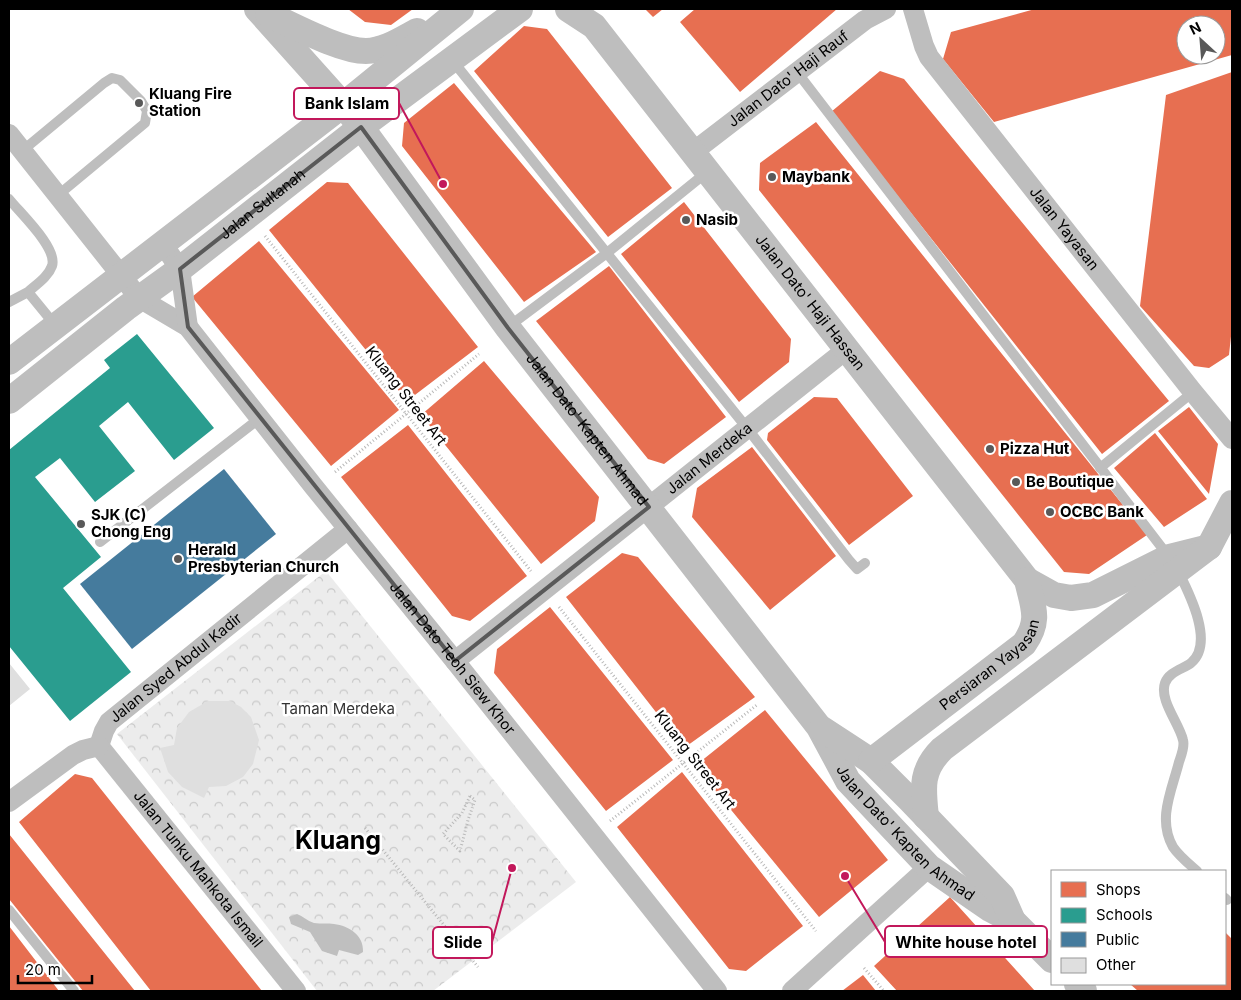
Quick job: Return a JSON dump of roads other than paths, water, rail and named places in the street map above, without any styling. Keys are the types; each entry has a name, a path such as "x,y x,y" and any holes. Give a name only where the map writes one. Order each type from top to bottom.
{"street":[{"name":"Jalan Sultanah","path":"9,362 343,105 461,9"},
{"path":"259,10 343,47 367,51 390,46 461,9"},
{"name":"Jalan Sultanah","path":"9,401 361,127 520,9"},
{"path":"568,9 593,17"},
{"name":"Jalan Dato' Haji Rauf","path":"701,162 797,72 864,20 886,9"},
{"name":"Jalan Yayasan","path":"912,9 929,57 1232,439"},
{"name":"Jalan Dato' Kapten Ahmad","path":"259,10 361,127 508,328 819,726 848,781 929,867 990,909 1013,921 1051,959"},
{"name":"Jalan Dato' Haji Hassan","path":"593,17 701,162 1027,580"},
{"path":"9,134 139,298 188,327"},
{"path":"162,244 180,269 188,327"},
{"name":"Jalan Dato Teoh Siew Khor","path":"188,327 717,991"},
{"name":"Jalan Merdeka","path":"455,661 846,349"},
{"path":"1027,580 1054,595 1071,598 1093,595 1174,564 1209,547 1232,503"},
{"name":"Jalan Syed Abdul Kadir","path":"99,746 109,722 348,529"},
{"path":"926,817 923,781 934,756 1174,564"},
{"name":"Persiaran Yayasan","path":"871,761 1024,644 1032,632 1034,622 1034,611 1027,580"},
{"name":"Jalan Dato' Kapten Ahmad","path":"819,726 871,761 1002,896 1013,921"},
{"path":"9,802 73,755 99,746"},
{"name":"Jalan Tunku Mahkota Ismail","path":"99,746 296,991"},
{"path":"792,991 929,867"}],"lane":[{"path":"452,59 747,428 857,569 865,563"},
{"path":"797,72 1174,564 1194,603 1199,624 1200,650 1198,657 1172,674 1165,682 1163,693 1184,741 1178,769 1167,804 1166,828 1172,845 1196,870"},
{"path":"22,151 112,78 120,80 141,101 146,110 145,123 57,196"},
{"path":"508,328 606,253 701,162"},
{"path":"9,199 48,246 53,257 52,264 45,276 28,292 9,302"},
{"path":"28,292 55,325"},
{"path":"1100,468 1193,392"},
{"path":"100,542 260,418"},
{"path":"9,910 74,991"}],"place":[{"name":"Kluang Fire Station","path":"139,103"},
{"name":"Maybank","path":"772,177"},
{"name":"Bank Islam","path":"443,184"},
{"name":"Nasib","path":"686,220"},
{"name":"Pizza Hut","path":"990,449"},
{"name":"Be Boutique","path":"1016,482"},
{"name":"OCBC Bank","path":"1050,512"},
{"name":"SJK (C) Chong Eng","path":"81,524"},
{"name":"Herald Presbyterian Church","path":"178,559"},
{"name":"Slide","path":"512,868"},
{"name":"White house hotel","path":"845,876"}],"district":[{"name":"Kluang","path":"338,840"}],"park label":[{"name":"Taman Merdeka","path":"338,709"}]}
